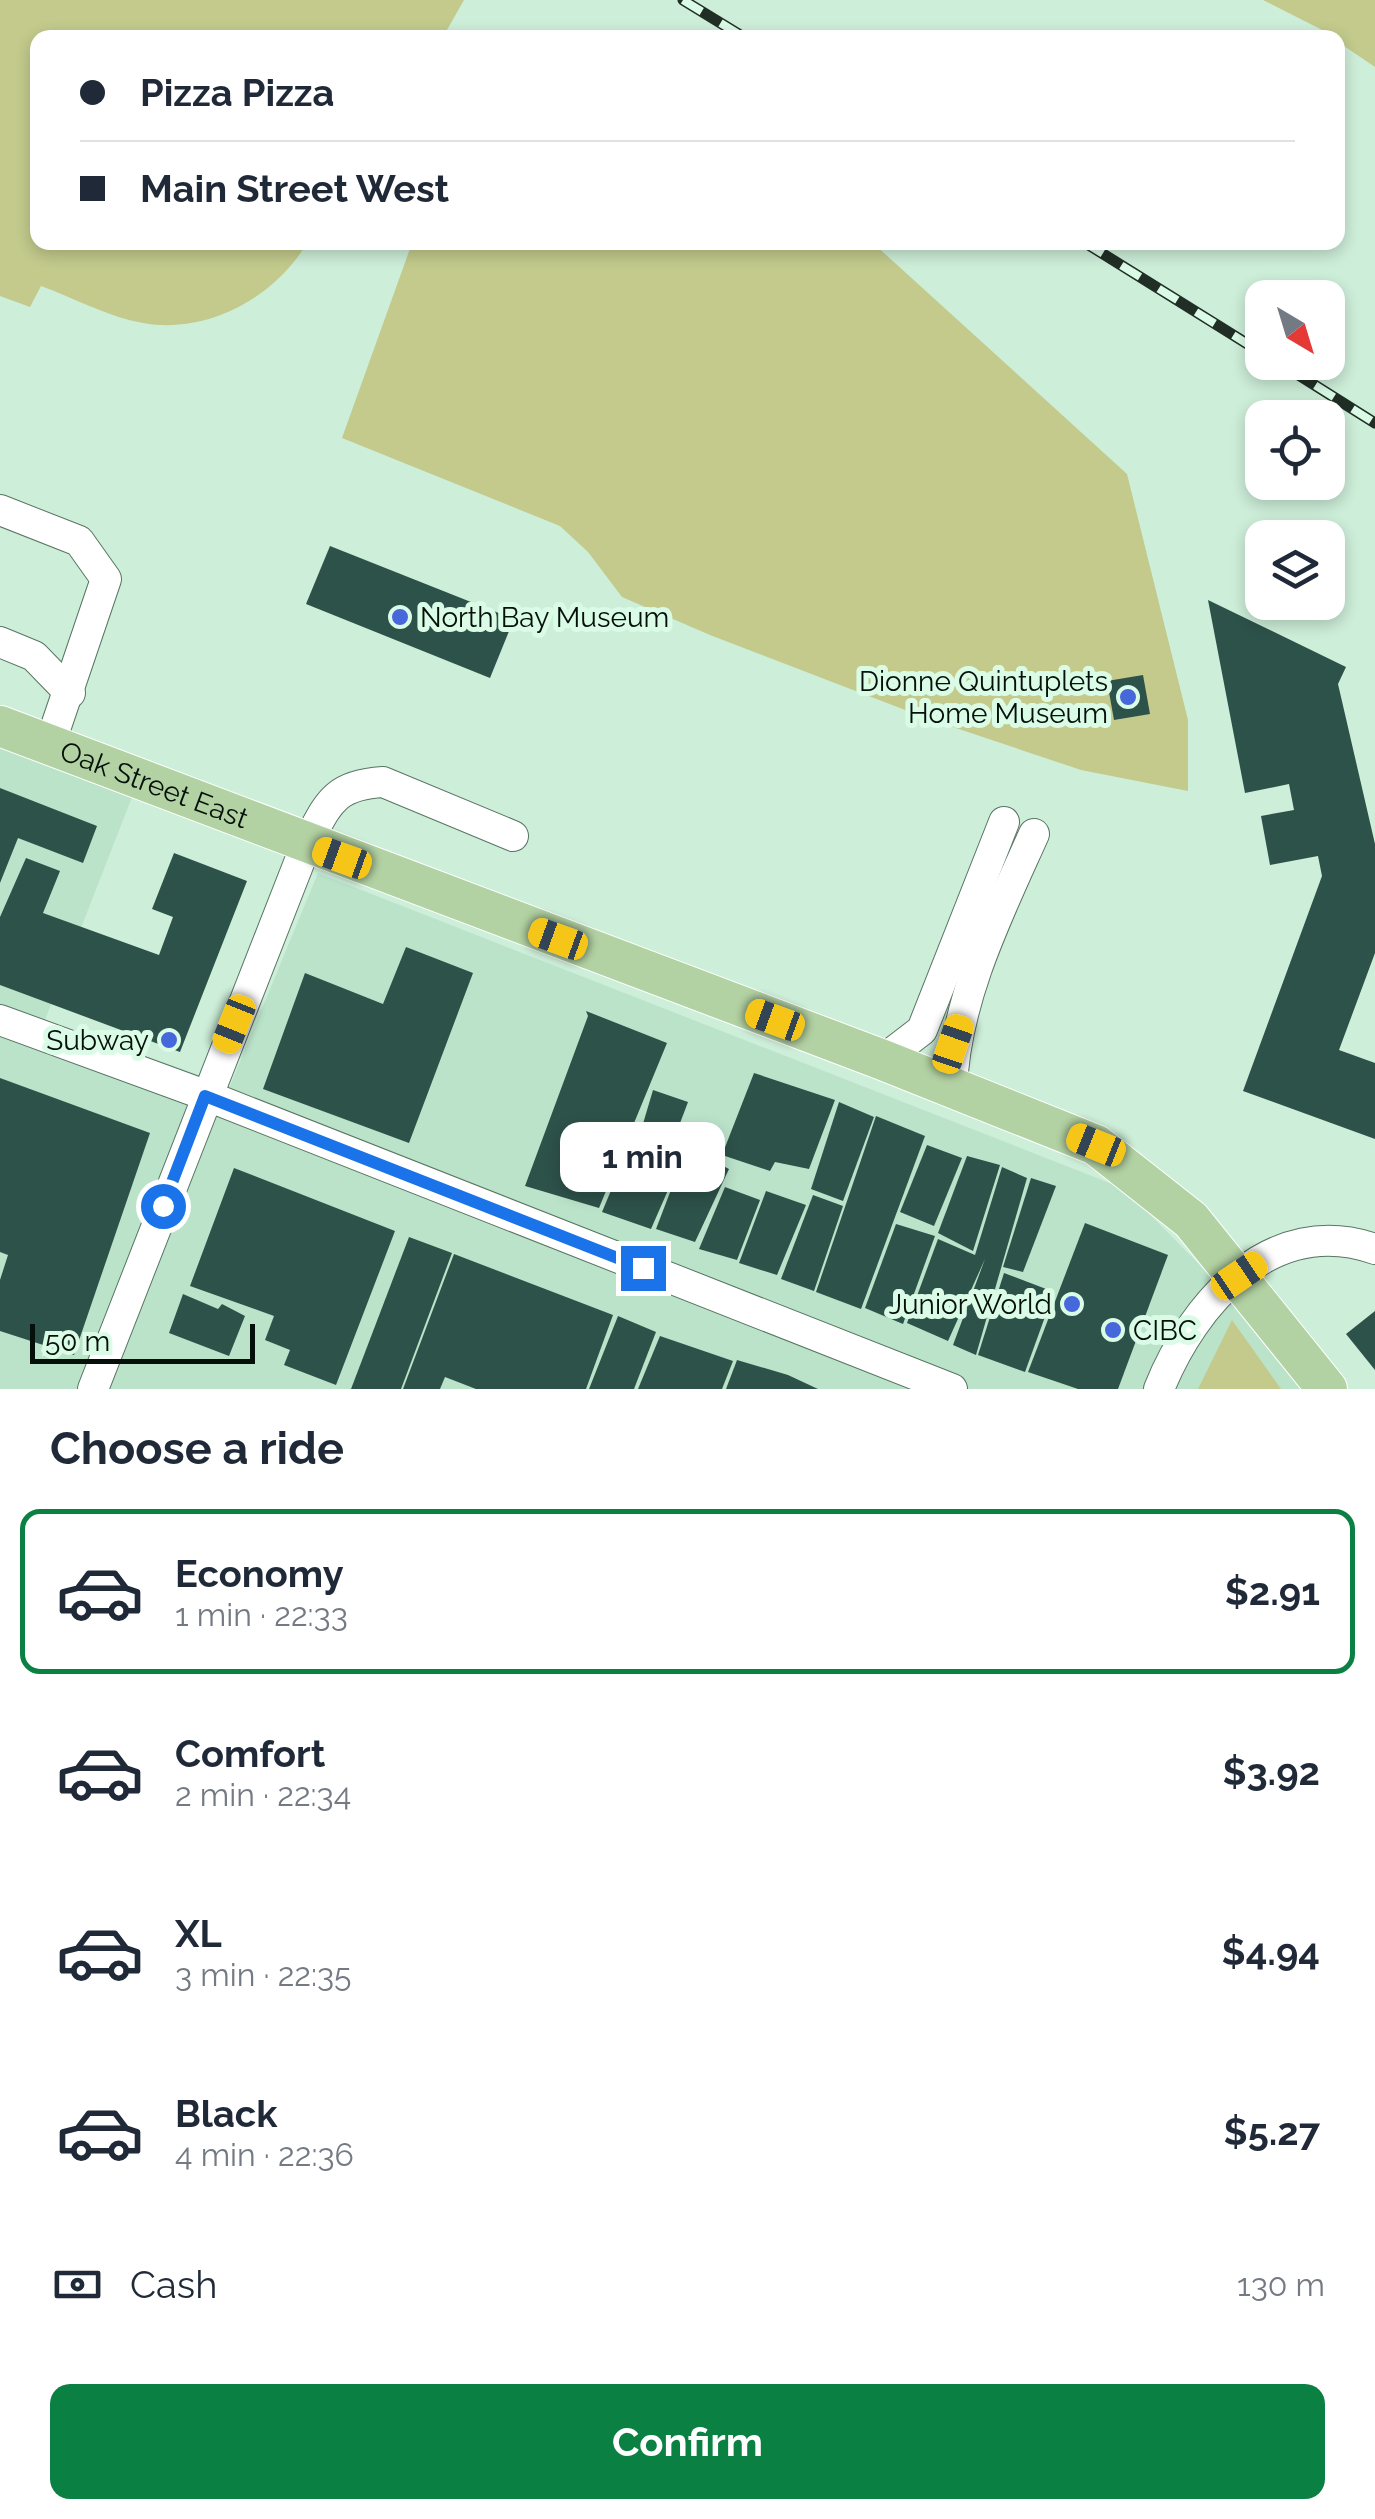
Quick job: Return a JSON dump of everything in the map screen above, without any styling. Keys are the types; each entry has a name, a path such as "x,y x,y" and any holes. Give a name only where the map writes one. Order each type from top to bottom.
{"main road":[{"name":"Oak Street East","path":"0,726 306,845 883,1060 1096,1145 1191,1220 1327,1389"}],"street":[{"path":"0,510 79,541 106,579 50,744"},
{"path":"0,642 34,656 70,693"},
{"path":"93,1389 306,845 334,795 359,783 383,782 513,836"},
{"path":"883,1060 922,1030 1004,822"},
{"path":"952,1088 953,1044 996,920 1034,834"},
{"path":"0,1020 205,1096 952,1389"},
{"path":"1159,1389 1176,1346 1204,1308 1239,1276 1275,1252 1309,1239 1338,1240 1375,1249"}],"shaded area":[{"path":"0,742 134,792 45,1020 230,1086 318,873 1125,1189 1248,1314 1305,1389 0,1389"}],"green space":[{"path":"0,0 464,0 447,30 30,30 30,250 302,250 259,295 215,317 192,323 143,323 41,286 30,307 0,296"},
{"path":"1263,0 1375,0 1375,67 1345,47 1345,30 1322,30"},
{"path":"409,250 881,250 1127,474 1188,720 1188,791 1081,770 926,718 710,635 622,597 588,552 560,526 342,438"},
{"path":"1232,1320 1281,1389 1198,1389"}],"building":[{"path":"330,546 514,619 490,678 306,604"},
{"path":"1208,600 1346,667 1338,684 1375,844 1375,953 1339,1050 1375,1063 1375,1139 1243,1091 1322,876 1318,856 1270,865 1261,816 1294,810 1289,784 1245,793"},
{"name":"Dionne Quintuplets Home Museum","path":"1143,675 1150,714 1114,720 1107,681"},
{"path":"0,788 97,826 83,863 18,838 0,883"},
{"path":"174,853 247,881 180,1052 0,985 0,917 26,858 60,871 43,913 159,955 173,917 152,909"},
{"path":"406,947 473,973 409,1143 263,1089 305,973 383,1004"},
{"path":"586,1011 667,1043 599,1208 525,1186 588,1016"},
{"path":"754,1073 835,1100 809,1169 775,1162 770,1171 722,1155"},
{"path":"0,1078 150,1133 74,1355 0,1331 0,1280 8,1255 0,1252"},
{"path":"653,1090 688,1102 668,1155 637,1144"},
{"path":"839,1102 874,1117 843,1201 811,1189"},
{"path":"876,1116 925,1136 861,1309 816,1292"},
{"path":"679,1143 729,1169 695,1242 656,1229 682,1161 672,1158"},
{"path":"630,1145 679,1165 651,1229 602,1212"},
{"path":"927,1145 962,1158 934,1226 900,1212"},
{"path":"967,1156 1000,1165 973,1251 938,1233"},
{"path":"1002,1167 1027,1178 976,1355 953,1345 985,1259 948,1341 907,1323 938,1239 975,1255"},
{"path":"234,1168 395,1231 336,1385 284,1365 290,1350 265,1340 274,1316 190,1286"},
{"path":"1031,1178 1056,1186 1023,1272 1003,1267"},
{"path":"725,1187 760,1200 737,1260 699,1249"},
{"path":"766,1191 806,1205 777,1275 739,1263"},
{"path":"813,1195 843,1206 814,1291 781,1279"},
{"path":"1085,1223 1168,1255 1118,1389 1078,1389 1028,1372"},
{"path":"896,1224 935,1236 903,1324 865,1308"},
{"path":"409,1237 452,1253 401,1389 351,1389"},
{"path":"454,1254 613,1315 586,1389 476,1389 445,1377 440,1389 403,1389"},
{"path":"1004,1273 1054,1292 1025,1372 978,1355"},
{"path":"183,1294 218,1309 222,1304 245,1316 229,1356 169,1333"},
{"path":"1375,1311 1375,1370 1346,1334"},
{"path":"618,1316 656,1332 634,1389 589,1389"},
{"path":"660,1336 733,1361 722,1389 638,1389"},
{"path":"737,1360 788,1375 818,1389 726,1389"}],"railway":[{"path":"683,0 732,30"},
{"path":"1097,250 1245,342"},
{"path":"1307,380 1375,423"}],"place":[{"name":"North Bay Museum","path":"400,617"},
{"name":"Dionne Quintuplets Home Museum","path":"1128,697"},
{"name":"Subway","path":"169,1040"},
{"name":"Junior World","path":"1072,1304"},
{"name":"CIBC","path":"1113,1330"}],"route":[{"path":"163,1206 205,1096 643,1268"}]}
